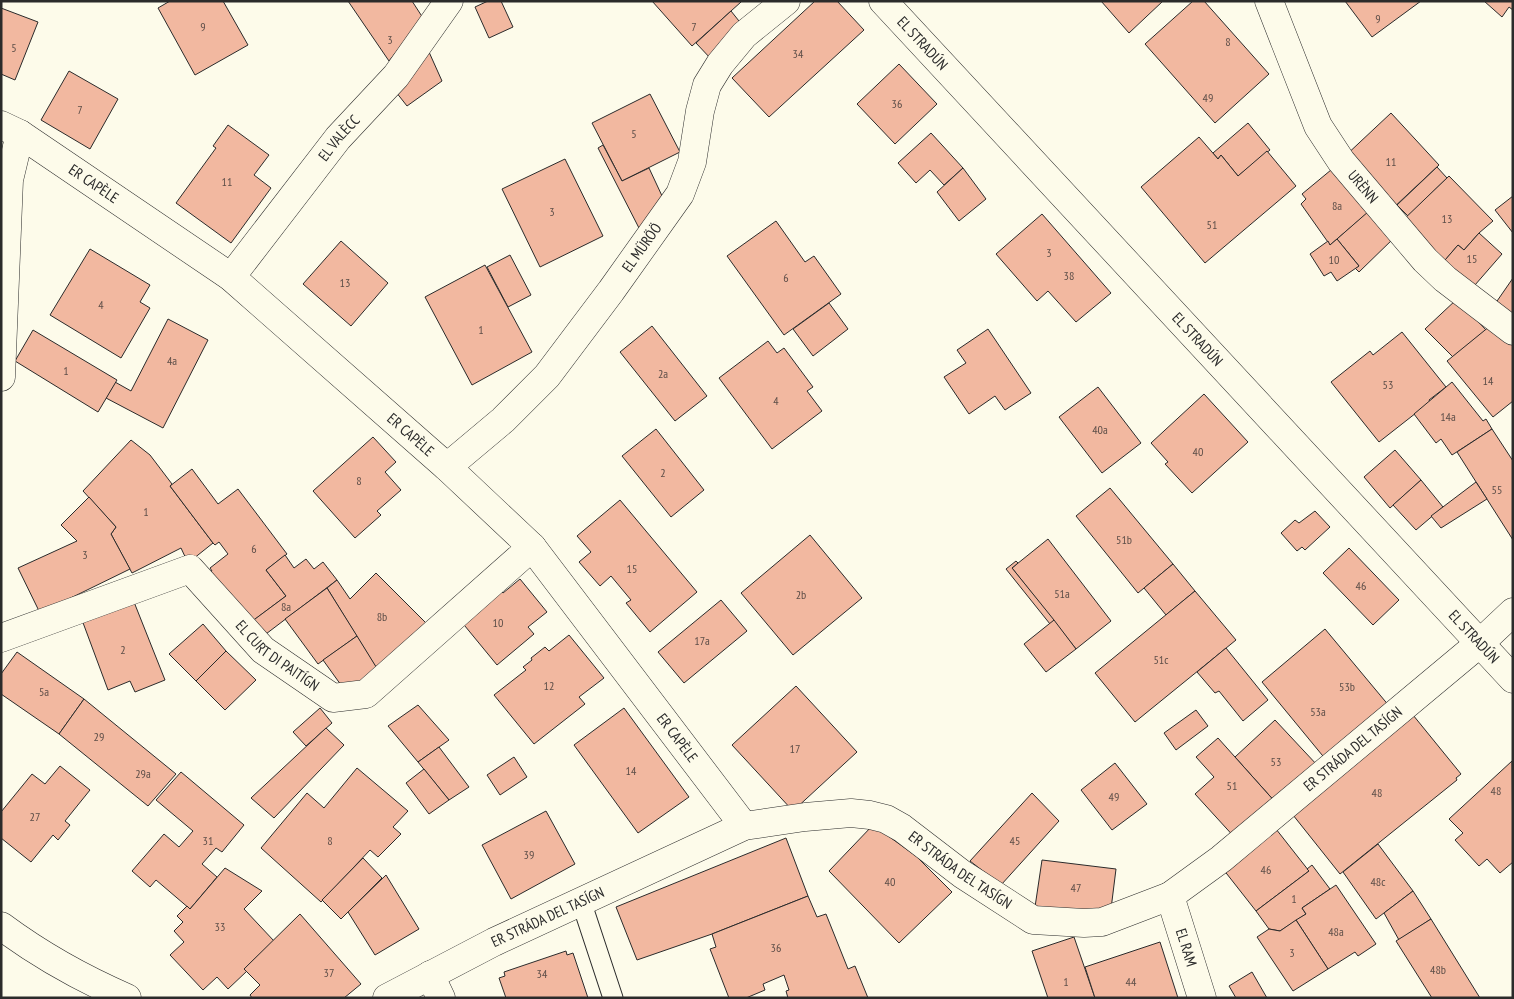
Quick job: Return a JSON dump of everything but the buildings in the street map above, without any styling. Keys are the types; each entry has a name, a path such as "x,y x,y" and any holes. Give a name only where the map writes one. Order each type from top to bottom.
{"street":[{"name":"EL VALÈCC","path":"231,277 338,138 396,76 449,1"},
{"name":"EL MÜRÖÖ","path":"447,467 503,420 547,376 611,291 680,194 692,162 700,111 707,85 720,64 744,35 786,1"},
{"name":"EL STRADÚN","path":"883,1 1513,680"},
{"name":"URÈNN","path":"1269,1 1318,126 1341,161 1425,260 1445,279 1513,331"},
{"name":"ER CAPÈLE","path":"10,130 231,277 447,467 532,547 744,826"},
{"path":"1,376 10,130"},
{"name":"EL CURT DI PAITÍGN","path":"1,638 190,569 263,650 333,698 366,694 532,547"},
{"path":"1480,643 1513,612"},
{"name":"ER STRÁDA DEL TASÍGN","path":"387,998 436,986 494,942 744,826 805,817 851,813 870,814 886,819 902,828 962,874 1034,920 1084,923 1102,922 1170,896 1221,860 1480,643"},
{"name":"EL RAM","path":"1170,896 1202,998"},
{"path":"1,926 24,943 96,984 127,998"}],"lane":[{"path":"581,902 614,998"}]}
